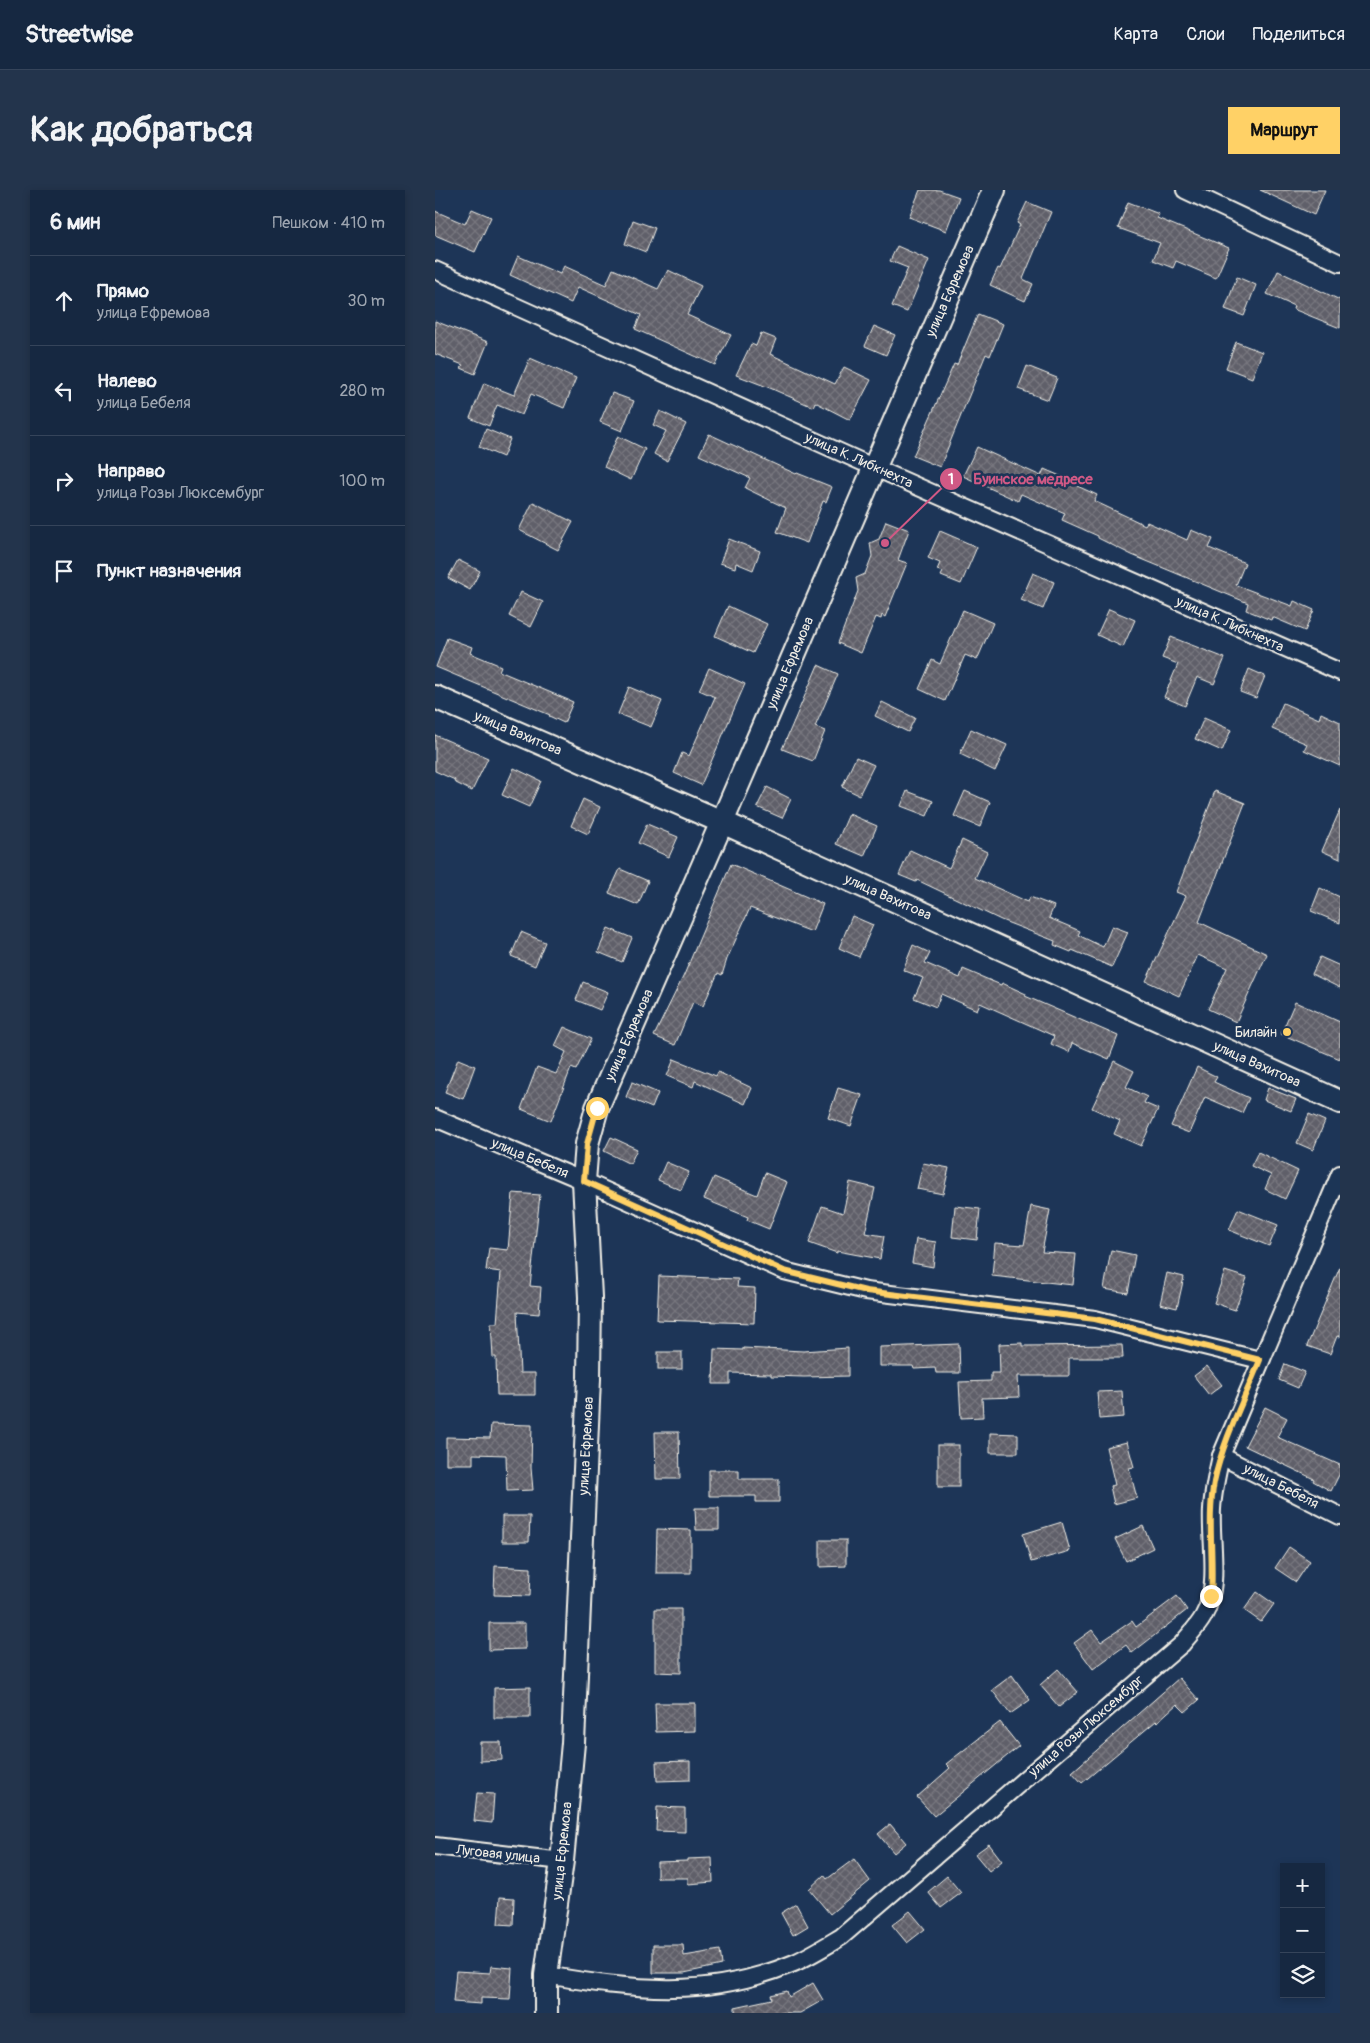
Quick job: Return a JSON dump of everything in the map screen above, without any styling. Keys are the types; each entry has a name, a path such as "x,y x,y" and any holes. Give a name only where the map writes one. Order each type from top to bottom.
{"main road":[{"name":"улица Ефремова","path":"546,1975 562,1861 573,1743 589,1379 590,1297 584,1181 587,1144 597,1108 994,190"},
{"name":"улица Вахитова","path":"435,697 722,822 1340,1102"},
{"path":"534,2013 546,1975"},
{"path":"546,1975 546,2013"}],"street":[{"path":"1185,190 1340,263"},
{"name":"улица К. Либкнехта","path":"435,270 873,467 1340,672"},
{"name":"улица Бебеля","path":"435,1118 584,1181 784,1271 866,1291 1095,1319 1260,1360"},
{"name":"улица Розы Люксембург","path":"546,1975 599,1984 695,1988 748,1980 795,1963 841,1937 1182,1644 1203,1617 1211,1596 1212,1510 1214,1483 1221,1456 1340,1174"},
{"name":"улица Бебеля","path":"1221,1456 1340,1516"},
{"name":"Луговая улица","path":"435,1846 562,1861"}],"building":[{"path":"920,190 939,190 959,197 946,231 909,217"},
{"path":"1260,190 1325,190 1314,215"},
{"path":"1027,202 1051,212 1023,279 1033,284 1025,301 990,285 998,268 1000,269 1020,225 1017,223"},
{"path":"1128,202 1159,214 1157,218 1229,248 1216,278 1176,261 1173,268 1153,260 1160,243 1118,228"},
{"path":"472,209 491,217 475,252 435,235 435,211 465,224"},
{"path":"633,220 655,228 646,252 625,244"},
{"path":"897,246 929,260 907,312 892,306 908,268 890,261"},
{"path":"518,256 560,274 564,266 606,285 613,269 658,289 668,270 701,286 687,315 731,335 715,365 635,329 641,315 578,287 571,303 510,275"},
{"path":"1278,271 1340,300 1340,328 1293,309 1294,306 1267,294"},
{"path":"1237,277 1256,285 1244,316 1225,309"},
{"path":"978,314 1003,324 990,356 986,354 940,467 913,456 954,364 957,365"},
{"path":"435,321 488,342 475,374 461,368 463,365 435,354"},
{"path":"874,326 895,335 886,355 865,346"},
{"path":"761,333 776,339 770,354 835,384 844,367 871,380 850,420 815,402 813,407 736,375 751,344 756,346"},
{"path":"1236,342 1262,352 1252,378 1226,368"},
{"path":"530,358 576,378 564,408 531,394 522,415 497,405 489,426 470,418 484,383 514,395"},
{"path":"1027,366 1057,378 1048,400 1018,389"},
{"path":"612,393 634,401 622,431 600,422"},
{"path":"660,411 686,424 667,461 654,454 666,431 653,425"},
{"path":"486,429 510,439 503,457 479,447"},
{"path":"709,434 796,474 832,487 826,502 823,501 807,543 777,532 786,508 745,488 750,478 699,455"},
{"path":"618,436 645,449 631,480 604,467"},
{"path":"977,447 1041,476 1044,469 1065,478 1064,480 1097,495 1094,501 1145,525 1147,522 1187,540 1191,530 1213,539 1209,548 1245,563 1236,585 1292,606 1294,601 1314,610 1305,631 1272,617 1271,620 1246,610 1248,603 1132,555 1098,538 1098,536 1062,520 1065,513 1021,494 1018,501 963,476"},
{"path":"533,502 573,522 558,550 519,530"},
{"path":"886,521 909,530 898,560 907,563 885,617 882,615 881,619 876,617 861,653 838,643 858,591 856,578 865,574 872,556 870,543 879,539"},
{"path":"940,531 977,547 961,584 941,576 943,572 937,570 940,563 928,558"},
{"path":"729,539 760,551 753,570 736,563 735,568 720,563"},
{"path":"458,560 480,571 470,590 448,578"},
{"path":"1033,573 1054,582 1043,609 1021,600"},
{"path":"521,592 543,602 531,627 509,616"},
{"path":"728,606 767,624 753,653 715,636"},
{"path":"1109,609 1135,620 1123,647 1097,635"},
{"path":"963,610 993,623 977,660 965,655 945,701 919,689 932,660 940,664"},
{"path":"1171,637 1225,658 1214,684 1197,677 1185,706 1164,697 1178,664 1162,658"},
{"path":"447,638 472,647 470,653 501,666 499,671 573,702 564,723 550,715 436,667"},
{"path":"818,665 838,674 815,727 825,731 813,761 782,749"},
{"path":"709,668 745,684 701,785 674,773 682,753 689,756 715,697 699,690"},
{"path":"1249,669 1265,676 1256,698 1240,692"},
{"path":"629,687 662,701 651,727 618,714"},
{"path":"882,702 915,718 908,732 875,716"},
{"path":"1283,703 1319,719 1321,713 1340,722 1340,766 1304,750 1307,744 1272,729"},
{"path":"1204,718 1231,730 1222,751 1195,739"},
{"path":"971,729 1007,745 995,771 960,754"},
{"path":"435,735 488,758 472,791 454,782 455,780 435,771"},
{"path":"856,757 874,765 859,795 842,787"},
{"path":"514,768 541,781 529,807 502,795"},
{"path":"767,787 791,799 782,818 757,807"},
{"path":"907,791 933,801 927,816 901,806"},
{"path":"965,791 990,802 980,827 954,816"},
{"path":"1215,791 1245,803 1199,922 1267,954 1236,1022 1208,1009 1227,968 1198,955 1179,996 1146,981 1186,896 1176,892"},
{"path":"583,799 600,807 588,834 571,826"},
{"path":"1340,810 1340,859 1322,851"},
{"path":"849,814 877,826 864,856 836,844"},
{"path":"647,824 678,837 669,857 638,843"},
{"path":"962,840 987,852 975,878 1028,902 1030,897 1054,906 1049,918 1080,931 1078,935 1103,947 1112,926 1128,932 1112,967 1072,950 1071,952 1054,945 1055,941 1001,920 917,880 916,882 899,875 910,850 949,868"},
{"path":"731,864 823,904 812,932 750,908 727,959 722,975 718,973 703,1006 693,1002 675,1045 654,1036 684,975"},
{"path":"620,869 648,881 638,905 609,893"},
{"path":"1320,888 1340,897 1340,923 1311,911"},
{"path":"852,916 873,925 859,957 839,948"},
{"path":"608,928 632,938 622,962 598,952"},
{"path":"521,932 545,942 535,966 511,956"},
{"path":"913,945 930,953 925,963 960,978 963,969 1001,985 1002,983 1026,994 1025,996 1118,1036 1109,1059 1072,1043 1069,1052 1051,1044 1054,1036 980,1003 977,1010 941,994 936,1007 914,998 923,978 903,970"},
{"path":"1320,957 1340,966 1340,988 1312,974"},
{"path":"583,982 608,992 600,1010 576,1000"},
{"path":"1295,1002 1340,1022 1340,1059 1281,1034"},
{"path":"564,1027 591,1039 576,1070 571,1068 551,1121 521,1109 537,1067 556,1074 566,1052 555,1046"},
{"path":"458,1059 475,1066 463,1099 445,1092"},
{"path":"674,1059 716,1076 718,1072 752,1088 745,1104 695,1081 693,1087 667,1076"},
{"path":"1114,1061 1134,1071 1126,1087 1147,1097 1144,1103 1158,1109 1141,1146 1114,1134 1120,1121 1092,1108"},
{"path":"1197,1067 1217,1077 1214,1082 1249,1098 1242,1113 1205,1097 1189,1133 1171,1126"},
{"path":"632,1082 658,1093 652,1108 626,1097"},
{"path":"838,1088 862,1095 851,1126 828,1118"},
{"path":"1268,1088 1296,1099 1291,1111 1264,1100"},
{"path":"1309,1114 1325,1121 1313,1150 1297,1143"},
{"path":"611,1137 637,1149 630,1164 604,1151"},
{"path":"1258,1152 1298,1171 1285,1199 1265,1189 1271,1175 1251,1166"},
{"path":"666,1162 689,1172 681,1190 658,1180"},
{"path":"923,1163 949,1168 943,1194 917,1189"},
{"path":"765,1173 787,1182 769,1229 747,1220 748,1217 704,1199 714,1177 757,1195"},
{"path":"850,1182 875,1188 865,1233 884,1236 880,1259 837,1251 837,1253 809,1243 822,1206 843,1213"},
{"path":"513,1193 540,1195 530,1286 541,1287 539,1314 517,1312 520,1373 535,1373 535,1395 497,1395 496,1357 493,1357 491,1323 497,1323 501,1272 486,1270 489,1248 508,1250"},
{"path":"955,1206 980,1209 977,1240 952,1237"},
{"path":"1031,1206 1050,1210 1042,1252 1076,1254 1073,1285 992,1276 995,1243 1024,1245"},
{"path":"1238,1209 1278,1225 1269,1246 1229,1230"},
{"path":"916,1239 936,1242 933,1267 912,1263"},
{"path":"1111,1250 1135,1255 1128,1293 1104,1289"},
{"path":"1340,1267 1340,1337 1337,1336 1330,1354 1307,1346"},
{"path":"1225,1271 1247,1278 1235,1310 1214,1303"},
{"path":"1167,1273 1184,1277 1177,1308 1160,1304"},
{"path":"659,1276 738,1279 737,1287 755,1288 754,1323 657,1320"},
{"path":"1022,1343 1022,1346 1122,1345 1123,1358 1069,1358 1069,1376 1018,1376 1019,1397 982,1398 983,1417 961,1418 959,1382 991,1381 991,1373 1000,1373 999,1344"},
{"path":"959,1344 960,1373 936,1373 935,1368 914,1369 913,1366 880,1366 880,1347"},
{"path":"743,1348 803,1351 848,1348 848,1376 804,1377 730,1373 730,1384 713,1384 714,1349 743,1350"},
{"path":"658,1352 682,1352 682,1369 658,1369"},
{"path":"1285,1364 1305,1372 1298,1388 1279,1380"},
{"path":"1207,1366 1222,1385 1209,1395 1194,1376"},
{"path":"1122,1391 1124,1417 1099,1419 1097,1392"},
{"path":"1265,1407 1287,1418 1277,1437 1340,1465 1340,1473 1331,1491 1313,1481 1314,1479 1245,1446"},
{"path":"491,1424 532,1425 531,1468 533,1490 507,1491 506,1455 473,1454 473,1464 446,1464 446,1437 490,1438"},
{"path":"655,1432 679,1432 680,1479 656,1479"},
{"path":"990,1433 1018,1434 1018,1453 990,1453"},
{"path":"1127,1442 1134,1467 1129,1468 1137,1498 1114,1504 1110,1486 1115,1485 1106,1447"},
{"path":"938,1445 959,1445 959,1487 938,1487"},
{"path":"709,1470 739,1470 739,1479 779,1479 779,1502 756,1502 756,1496 709,1496"},
{"path":"695,1508 719,1508 719,1530 696,1530"},
{"path":"502,1516 530,1516 529,1542 502,1542"},
{"path":"1062,1522 1070,1551 1031,1562 1023,1534"},
{"path":"1143,1526 1153,1548 1126,1561 1115,1539"},
{"path":"657,1529 691,1530 691,1573 656,1573"},
{"path":"820,1540 846,1540 846,1566 820,1567"},
{"path":"1289,1547 1310,1561 1296,1582 1275,1568"},
{"path":"495,1566 531,1568 530,1596 494,1595"},
{"path":"1257,1592 1274,1604 1261,1622 1244,1610"},
{"path":"1177,1596 1187,1610 1132,1653 1126,1645 1093,1669 1074,1643 1092,1630 1101,1642 1132,1621 1136,1627"},
{"path":"655,1609 681,1609 681,1673 655,1672"},
{"path":"489,1623 525,1623 525,1649 489,1650"},
{"path":"1058,1669 1078,1692 1059,1707 1040,1685"},
{"path":"1012,1675 1030,1700 1010,1714 992,1690"},
{"path":"1179,1678 1199,1700 1185,1712 1177,1704 1082,1783 1072,1772"},
{"path":"530,1687 530,1718 494,1718 494,1688"},
{"path":"655,1703 695,1703 695,1731 656,1732"},
{"path":"1000,1722 1019,1746 934,1816 917,1797 950,1768 946,1764"},
{"path":"480,1742 501,1742 502,1760 480,1761"},
{"path":"690,1761 690,1780 657,1781 656,1762"},
{"path":"477,1793 494,1794 492,1823 474,1821"},
{"path":"657,1807 685,1808 685,1832 656,1831"},
{"path":"890,1824 906,1843 894,1853 878,1834"},
{"path":"989,1844 1002,1861 989,1871 975,1854"},
{"path":"712,1858 713,1882 688,1884 688,1878 657,1878 657,1862"},
{"path":"854,1859 870,1881 830,1914 809,1889 824,1875 827,1879"},
{"path":"947,1876 961,1893 941,1908 928,1892"},
{"path":"500,1897 514,1898 513,1925 498,1924"},
{"path":"796,1904 808,1926 793,1935 781,1913"},
{"path":"910,1911 925,1929 907,1943 892,1925"},
{"path":"653,1945 683,1945 684,1956 720,1950 722,1965 684,1973 653,1973"},
{"path":"491,1966 512,1968 510,1999 481,1998 481,2004 453,2002 456,1971 490,1973"},
{"path":"813,1983 823,2000 800,2013 735,2013 735,2007 772,1999 771,1995 787,1991 789,1997"}],"place":[{"name":"Буинское медресе","path":"885,543"},
{"name":"Билайн","path":"1287,1032"}],"route":[{"path":"597,1108 587,1144 584,1181 784,1271 866,1291 1095,1319 1260,1360 1221,1456 1214,1483 1211,1596"}]}
